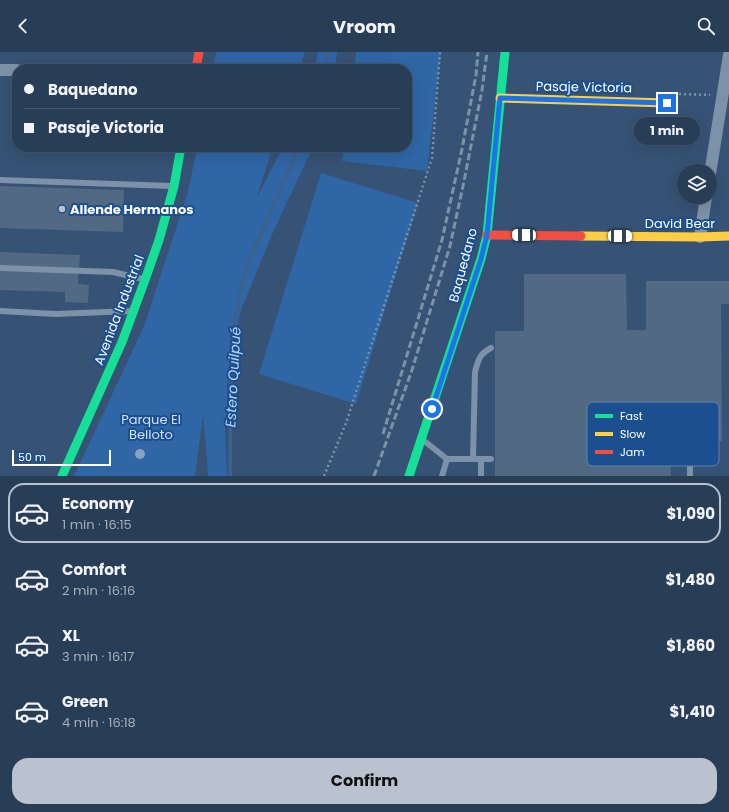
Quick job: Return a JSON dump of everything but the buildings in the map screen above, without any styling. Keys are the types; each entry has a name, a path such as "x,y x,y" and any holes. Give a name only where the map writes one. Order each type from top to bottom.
{"street":[{"path":"197,64 199,52"},
{"name":"Baquedano","path":"409,476 481,259 487,235 505,52"},
{"path":"712,164 729,54"},
{"path":"0,70 12,70"},
{"name":"Pasaje Victoria","path":"500,98 667,103"},
{"name":"Avenida Industrial","path":"62,476 122,342 134,311 159,240 174,186 180,152"},
{"path":"700,237 705,204"},
{"name":"David Bear","path":"487,235 729,236"}],"lane":[{"path":"0,180 174,186"},
{"path":"0,268 113,272 145,280"},
{"path":"0,311 56,314 134,311"},
{"path":"473,459 474,372 478,360 484,352 491,348"},
{"path":"422,438 447,459 491,459"},
{"path":"442,476 447,459"},
{"path":"481,459 481,476"}],"path":[{"path":"324,476 346,424 432,158 440,52"},
{"path":"667,103 670,94 722,95"}],"green space":[{"path":"216,52 305,52 301,64 214,64"},
{"path":"318,52 337,52 336,64 316,64"},
{"path":"356,52 441,52 427,171 342,161 343,152 412,152 412,64 355,64"},
{"name":"Parque El Belloto","path":"196,152 271,152 256,199 280,152 311,152 274,230 241,310 230,357 227,387 225,426 227,476 208,476 203,415 195,476 74,476 144,326 188,192"},
{"path":"321,173 418,203 356,404 259,374"}],"waterway":[{"name":"Estero Quilpué","path":"328,64 329,52"},
{"name":"Estero Quilpué","path":"230,476 231,339 244,273 297,152"}],"railway":[{"path":"383,434 442,240 462,149 476,75 478,52"},
{"path":"374,476 412,370 450,246 482,90 487,52"}],"traffic: fast":[{"path":"409,476 481,259 487,235 505,52"},
{"path":"62,476 122,342 145,280 159,240 174,186 180,152"}],"traffic: slow":[{"path":"500,98 667,103"},
{"path":"581,236 729,236"}],"traffic: jam":[{"path":"197,64 199,52"},
{"path":"487,235 581,236"}],"place":[{"name":"Allende Hermanos","path":"62,209"}],"route":[{"path":"432,409 481,259 487,235 500,98 667,103"}]}
